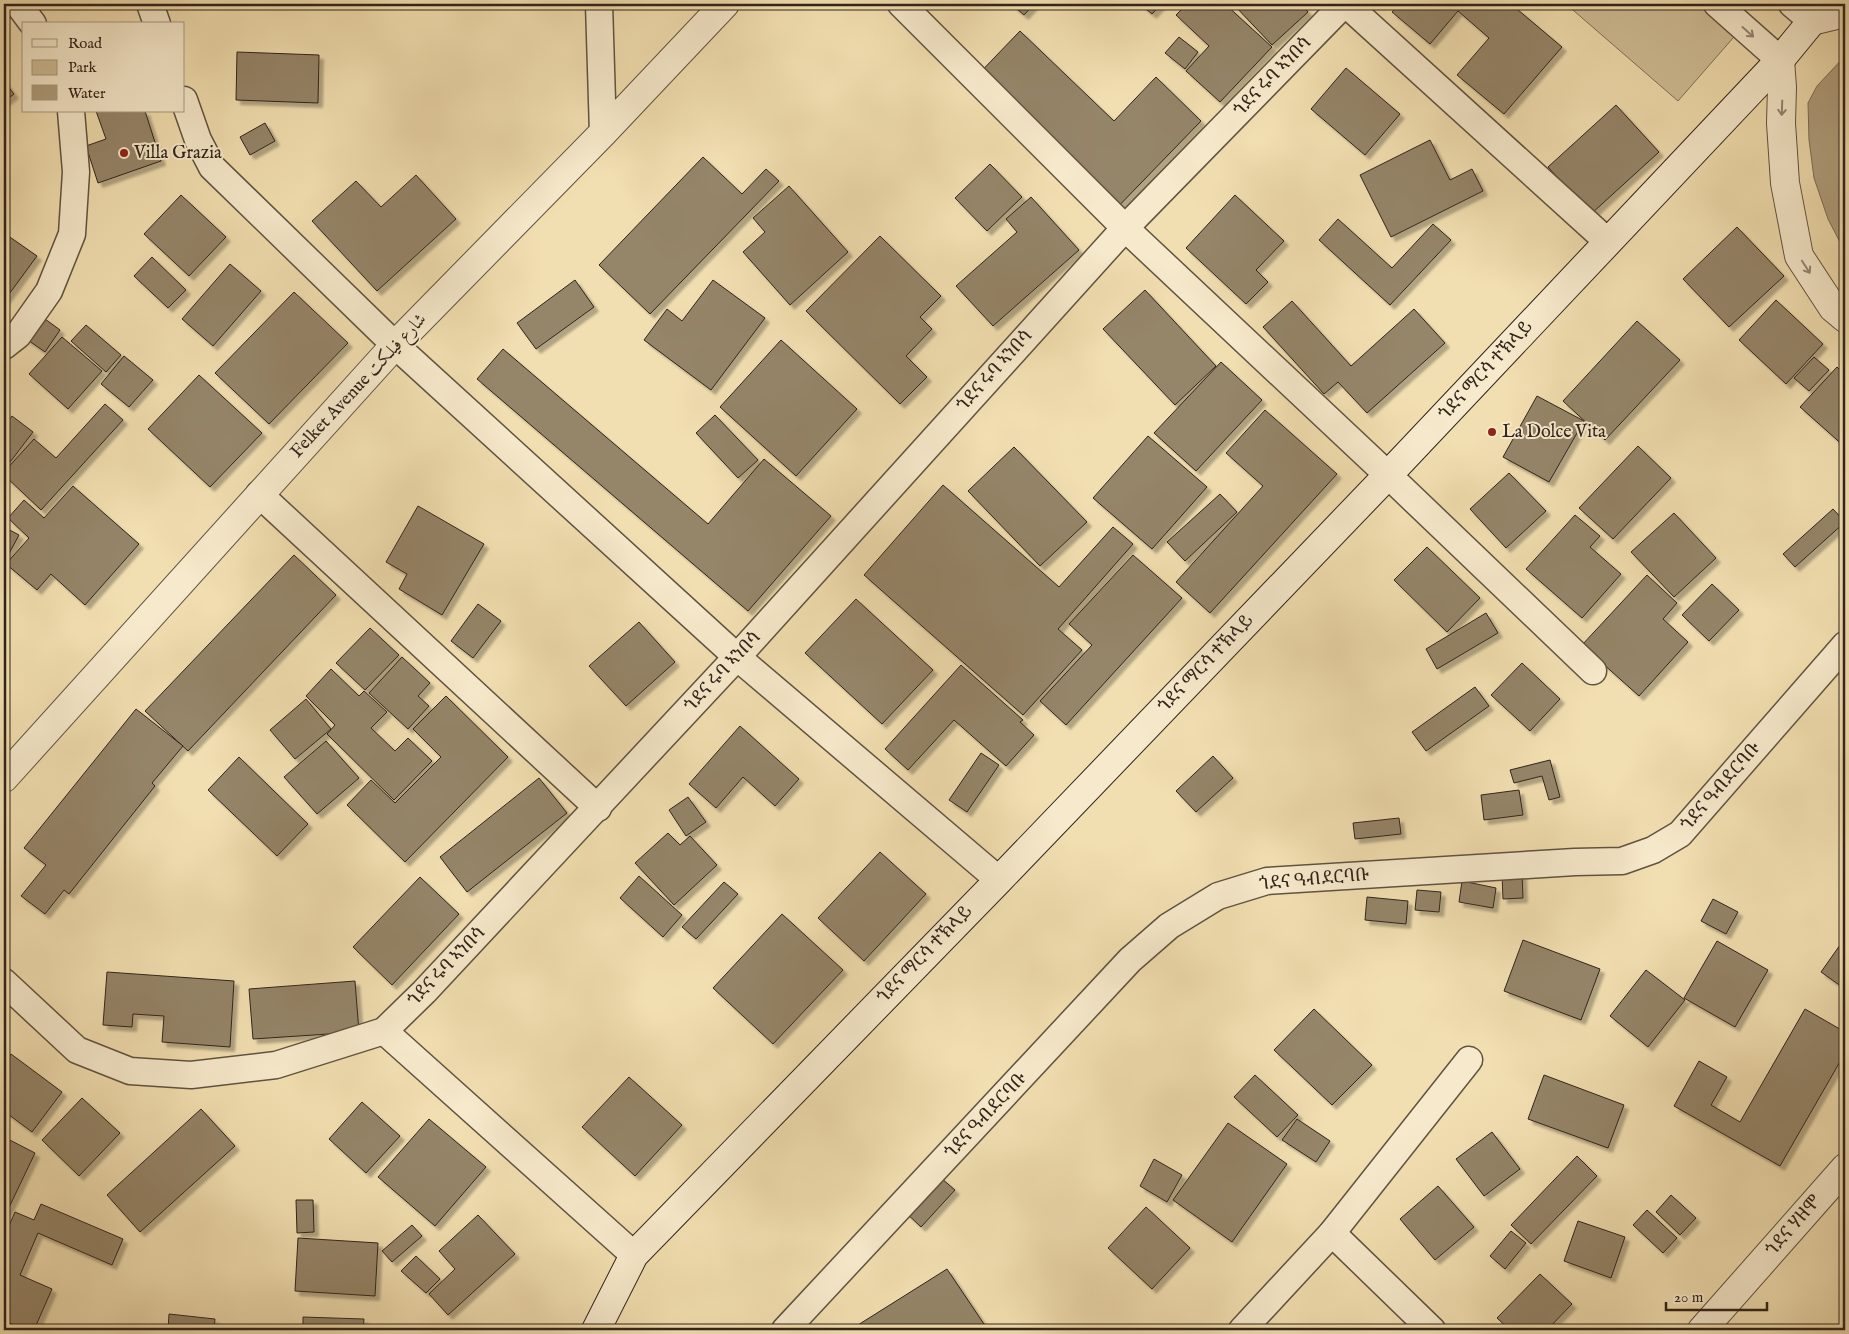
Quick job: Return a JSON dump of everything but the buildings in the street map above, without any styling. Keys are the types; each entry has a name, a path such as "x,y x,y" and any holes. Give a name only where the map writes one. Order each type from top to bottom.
{"main road":[{"name":"Felket Avenue شارع فيلكت","path":"4,778 395,345 603,133 725,4"},
{"name":"ጎደና ማርሳ ተኽላይ","path":"596,1330 634,1255 999,880 1388,475 1780,60 1811,9"},
{"path":"1811,9 1845,13"},
{"path":"1780,60 1782,87 1781,123 1785,183 1799,256 1833,308 1845,318"},
{"name":"ጎደና ሃዘሞ","path":"1702,1330 1845,1168"}],"street":[{"path":"18,4 32,22"},
{"path":"150,4 156,22"},
{"path":"599,4 603,133"},
{"path":"901,4 1125,228 1593,671"},
{"path":"1345,4 1607,241"},
{"name":"ጎደና ሩባ ኣንበሳ","path":"4,982 77,1050 130,1071 191,1075 276,1065 384,1031 424,992 598,808 1125,228 1345,4"},
{"path":"1717,4 1780,60"},
{"path":"185,103 198,140 212,167 395,345 737,657 999,880"},
{"path":"4,346 18,335 48,291 72,234 76,172 70,112"},
{"path":"259,494 598,808"},
{"name":"ጎደና ዓብደርባቡ","path":"785,1330 1130,960 1169,926 1218,896 1267,881 1622,860 1653,850 1680,834 1845,645"},
{"path":"384,1031 634,1255"},
{"path":"1242,1330 1332,1233 1469,1060"},
{"path":"1332,1233 1432,1330"}],"green space":[{"path":"1566,4 1710,4 1740,30 1678,101"}],"water":[{"path":"1845,56 1845,252 1828,219 1814,178 1809,140 1808,103 1817,86"}],"place":[{"name":"Villa Grazia","path":"124,153"},
{"name":"La Dolce Vita","path":"1492,432"}]}
